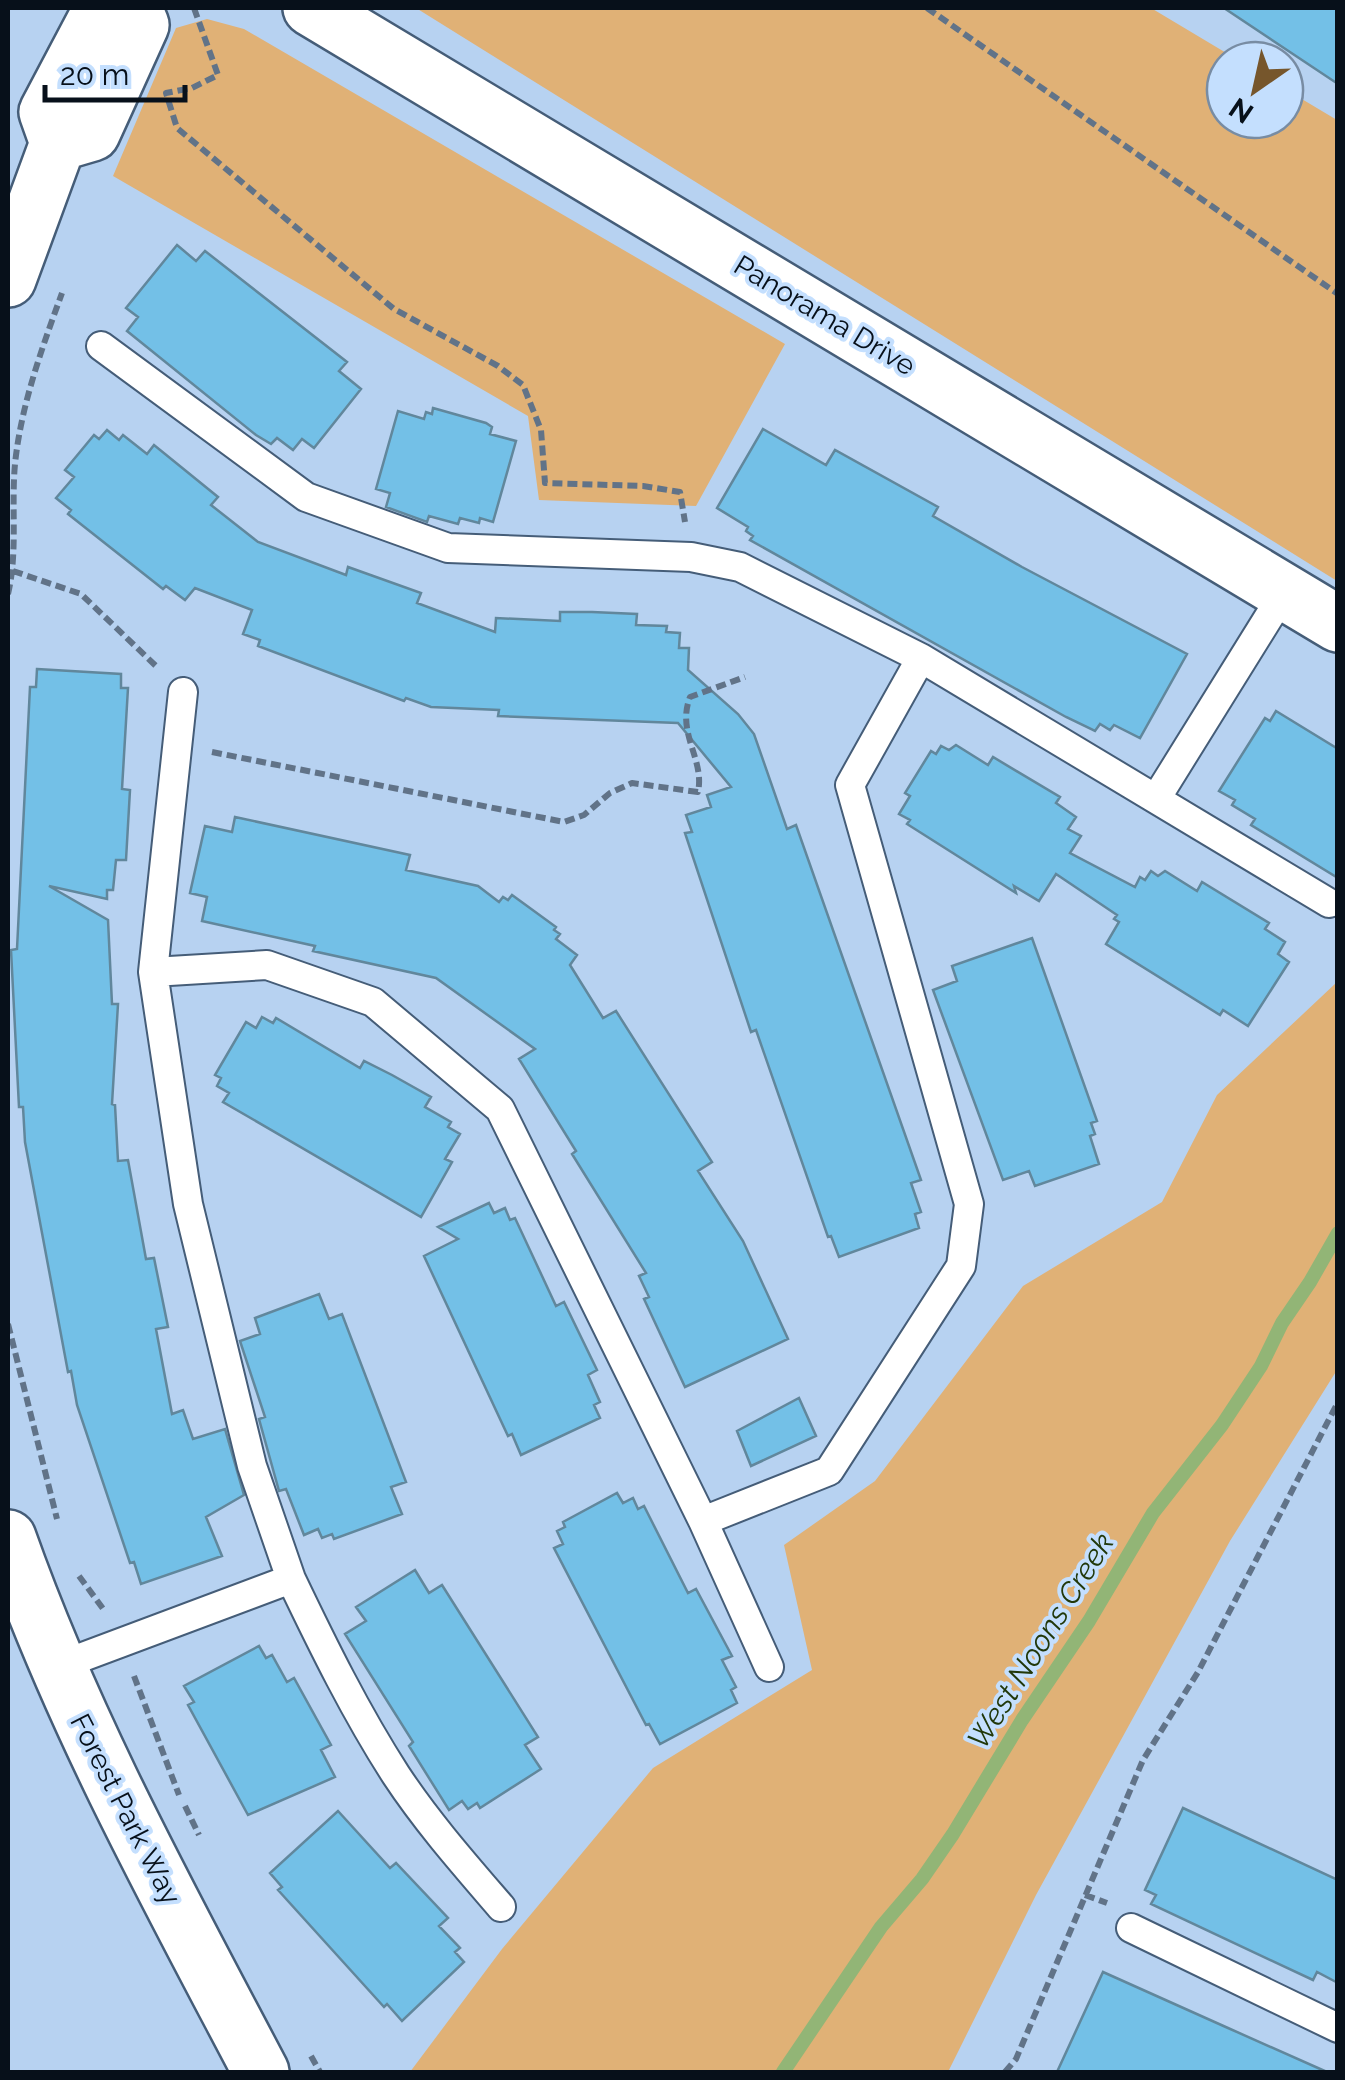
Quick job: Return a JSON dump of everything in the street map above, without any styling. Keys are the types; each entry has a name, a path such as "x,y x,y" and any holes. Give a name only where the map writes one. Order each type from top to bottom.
{"street":[{"path":"8,278 58,142 47,112 102,8"},
{"path":"58,142 92,133 142,25 134,8"},
{"name":"Panorama Drive","path":"311,8 1338,624"},
{"name":"Forest Park Way","path":"8,1538 56,1667 104,1772 283,2059"}],"lane":[{"path":"101,346 306,497 448,548 692,557 740,567 921,658 1329,903"},
{"path":"1157,797 1285,591"},
{"path":"703,1521 829,1471 962,1266 969,1204 850,785 921,658"},
{"path":"183,692 154,972 188,1204 252,1466 291,1579 341,1682 397,1776 449,1847 501,1906"},
{"path":"154,972 267,966 373,1002 500,1109 703,1521 769,1667"},
{"path":"56,1667 291,1579"},
{"path":"1131,1928 1338,2028"}],"path":[{"path":"194,8 218,74 192,88 166,93 177,128 394,310 498,366 523,385 541,430 545,484 643,486 680,492 692,557"},
{"path":"927,8 1338,294"},
{"path":"8,594 13,571 16,460 27,396 64,288"},
{"path":"13,571 81,594 183,692"},
{"path":"176,745 564,822 584,815 610,793 632,783 698,792 701,777 689,747 684,710 690,697 745,677"},
{"path":"8,1324 61,1534"},
{"path":"1005,2072 1016,2059 1143,1760 1198,1672 1338,1402"},
{"path":"75,1572 99,1600 109,1619"},
{"path":"133,1674 178,1792 206,1850"},
{"path":"283,2059 320,2072"}],"shaded area":[{"path":"416,8 1151,8 1205,40 1205,140 1305,140 1305,101 1337,120 1337,581"},
{"path":"207,19 244,29 785,344 696,506 539,500 528,416 113,176 176,28"},
{"path":"1337,982 1337,1370 1230,1541 1036,1895 948,2072 410,2072 502,1949 653,1768 812,1670 784,1545 875,1481 1023,1286 1162,1202 1217,1095"}],"building":[{"path":"1224,8 1338,8 1338,84 1305,62 1305,40 1272,40"},
{"path":"177,245 196,261 205,251 347,362 339,371 361,389 314,448 302,439 293,450 277,438 271,444 256,435 127,331 138,317 126,308"},
{"path":"433,408 486,423 492,427 490,434 516,441 493,522 460,518 458,524 429,516 427,522 386,507 390,493 376,489 398,411 424,419 426,412 432,414"},
{"path":"763,429 826,465 835,450 938,507 933,516 1187,654 1140,738 1114,725 1110,730 1100,724 1095,731 1066,717 750,540 753,536 746,531 748,527 717,508"},
{"path":"107,430 119,440 123,435 147,454 154,445 218,497 211,505 258,542 346,575 348,567 421,593 417,603 495,632 496,618 560,621 560,612 592,612 637,614 636,625 667,626 666,632 680,633 679,648 689,648 688,670 738,714 754,734 787,829 796,825 921,1180 911,1183 921,1212 915,1214 919,1228 839,1257 831,1236 828,1237 756,1030 751,1032 685,833 692,832 686,815 711,807 707,795 731,787 678,723 498,716 499,710 431,707 406,698 404,701 258,646 260,640 243,634 252,610 195,588 185,600 166,586 163,589 68,514 71,510 56,498 74,477 65,470 94,435 99,439"},
{"path":"37,669 121,674 121,688 128,688 122,789 130,790 126,860 116,860 113,890 107,890 107,899 49,886 108,920 112,1004 118,1004 112,1104 118,1161 128,1160 146,1259 154,1258 168,1327 156,1329 172,1414 183,1410 193,1439 225,1429 244,1495 206,1517 222,1556 141,1584 134,1562 130,1563 77,1405 71,1371 68,1372 25,1142 23,1107 19,1107 11,950 17,949 30,687 36,687"},
{"path":"1276,711 1338,749 1338,878 1251,825 1255,819 1232,805 1235,800 1219,791 1265,718 1270,721"},
{"path":"956,745 988,765 993,757 1060,797 1056,803 1076,817 1068,829 1081,836 1070,853 1135,887 1140,877 1145,880 1151,871 1158,876 1165,871 1197,891 1202,882 1269,923 1265,929 1285,942 1278,954 1289,962 1248,1026 1223,1010 1220,1015 1106,944 1119,922 1114,919 1117,915 1056,874 1039,901 1014,886 1016,893 907,824 910,820 899,814 910,796 905,793 931,751 936,754 941,746 949,750"},
{"path":"235,817 410,855 406,870 478,886 499,902 512,895 556,927 554,930 560,934 556,939 577,955 570,965 603,1018 616,1011 712,1162 698,1171 743,1241 788,1339 685,1387 644,1299 649,1297 639,1276 646,1273 519,1059 535,1049 436,978 202,921 207,897 190,893 205,826 232,832"},
{"path":"1032,938 1097,1121 1091,1123 1095,1134 1090,1136 1099,1164 1035,1186 1029,1171 1003,1180 933,990 957,981 952,966"},
{"path":"262,1017 273,1023 276,1018 360,1068 364,1061 392,1075 431,1097 425,1107 451,1122 448,1127 460,1134 445,1159 452,1162 421,1217 223,1102 229,1093 217,1086 221,1078 215,1075 246,1022 256,1028"},
{"path":"489,1203 494,1213 505,1208 510,1220 515,1218 556,1306 564,1302 597,1370 588,1375 600,1402 594,1405 600,1418 521,1455 512,1434 508,1436 424,1256 458,1239 438,1227"},
{"path":"319,1294 329,1319 342,1314 406,1482 391,1487 402,1514 334,1539 332,1534 322,1538 318,1529 304,1535 286,1489 279,1491 259,1419 265,1417 240,1341 260,1334 255,1318"},
{"path":"799,1398 816,1436 751,1466 737,1431"},
{"path":"617,1493 623,1503 633,1498 638,1509 644,1506 688,1593 696,1589 732,1656 722,1660 736,1687 731,1690 737,1703 660,1744 649,1724 646,1725 554,1548 563,1544 557,1531 565,1527 563,1522"},
{"path":"415,1570 429,1593 442,1585 538,1737 525,1745 541,1769 480,1808 477,1803 468,1809 462,1801 449,1810 409,1746 413,1742 345,1634 366,1621 356,1607"},
{"path":"259,1646 266,1658 272,1655 287,1682 294,1678 331,1745 321,1750 335,1777 248,1815 188,1705 194,1702 184,1686"},
{"path":"1183,1808 1338,1880 1338,1983 1317,1972 1313,1980 1151,1904 1156,1895 1145,1890"},
{"path":"338,1811 390,1868 396,1863 448,1918 439,1926 460,1948 455,1952 464,1962 402,2021 387,2004 384,2007 278,1890 282,1887 270,1873"},
{"path":"1103,1972 1228,2028 1327,2072 1057,2072"}],"waterway":[{"name":"West Noons Creek","path":"783,2072 881,1927 922,1879 953,1834 1153,1513 1222,1425 1261,1366 1282,1323 1338,1233"}]}
